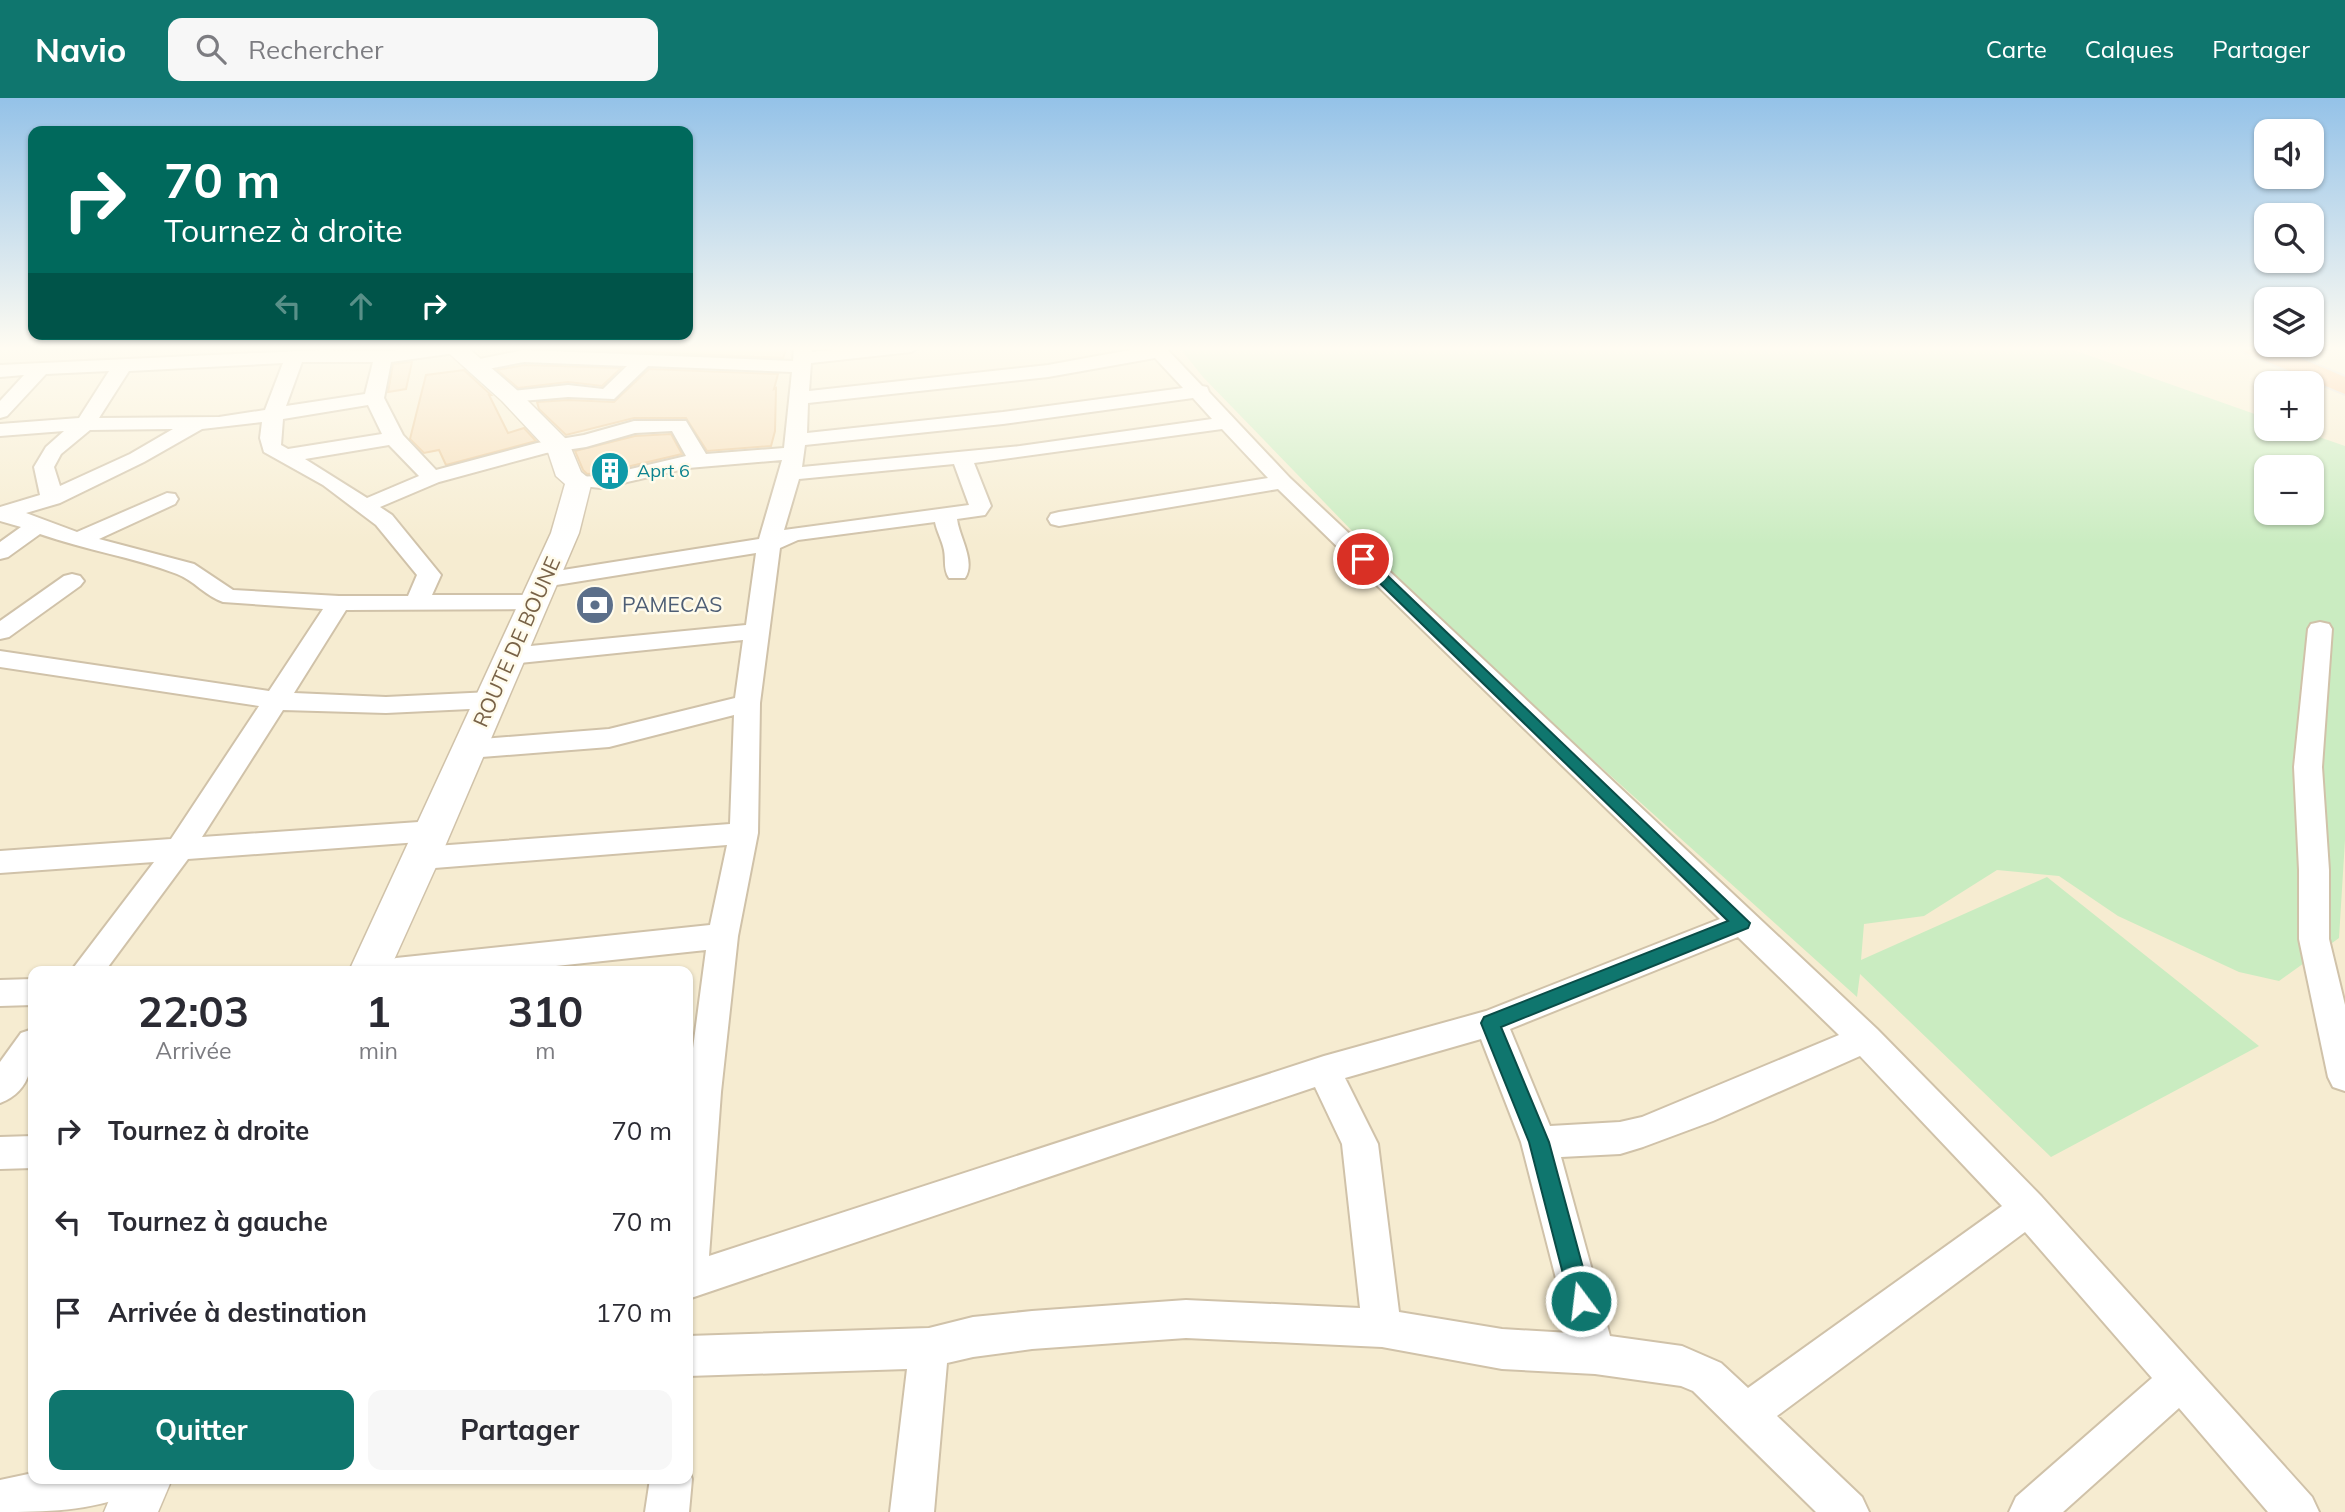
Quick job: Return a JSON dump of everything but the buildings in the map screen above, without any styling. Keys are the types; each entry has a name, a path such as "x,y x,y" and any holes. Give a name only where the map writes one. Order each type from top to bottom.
{"street":[{"path":"52,498 44,467 54,451 85,424 92,413"},
{"path":"0,430 85,424 198,423 281,413"},
{"path":"381,413 394,438 432,478"},
{"path":"525,413 559,446 569,475 579,481 601,482 699,461 793,456 962,458 1226,424"},
{"path":"693,1163 696,1093 744,833 747,703 769,544 793,456 798,413"},
{"path":"793,456 1040,413"},
{"path":"1217,413 1283,482 1864,1038 2028,1208 2297,1512"},
{"path":"275,414 270,444 272,451 330,481 384,520 429,575 417,603"},
{"path":"2,514 52,498 137,458 198,423"},
{"path":"365,506 432,478 544,447 559,446 634,427 677,424 699,461"},
{"path":"283,456 394,438"},
{"path":"2,514 78,540 186,569 206,580 218,593 231,597 339,603 417,603 539,591 769,544 794,534 977,510 980,506 962,458"},
{"name":"ROUTE DE BOUNE","path":"371,966 565,533 579,481"},
{"path":"1059,519 1283,482"},
{"path":"78,540 167,499"},
{"path":"945,514 948,535 955,548 957,573"},
{"path":"0,552 38,525"},
{"path":"0,632 72,581"},
{"path":"91,966 181,847 339,603"},
{"path":"2320,629 2308,767 2314,870 2314,939 2345,1077"},
{"path":"510,656 758,631"},
{"path":"0,659 278,701 386,705 491,701"},
{"path":"469,749 584,742 747,703"},
{"path":"0,862 181,847 428,844 744,833"},
{"path":"693,1278 1324,1070 1490,1023 1741,923"},
{"path":"443,966 723,936"},
{"path":"0,993 28,992"},
{"path":"1490,1023 1539,1142 1595,1354"},
{"path":"1539,1142 1620,1138 1643,1132 1701,1110 1864,1038"},
{"path":"0,1088 28,1050"},
{"path":"1324,1070 1360,1144 1382,1328"},
{"path":"0,1153 28,1153"},
{"path":"1746,1414 2028,1208"},
{"path":"693,1356 929,1348 996,1334 1186,1319 1382,1328 1502,1349 1595,1354 1682,1366 1707,1377 1847,1512"},
{"path":"912,1512 929,1348"},
{"path":"2031,1512 2180,1380"},
{"path":"0,1501 90,1484"},
{"path":"131,1512 143,1484"},
{"path":"667,1512 670,1484"}],"shaded area":[{"path":"0,413 2254,413 2254,441 2324,441 2324,413 2345,413 2345,1512 0,1512"}],"green space":[{"path":"1238,413 2252,413 2254,414 2254,441 2324,441 2324,439 2345,446 2345,840 2339,938 2279,981 2239,972 2118,916 2059,876 1997,870 1924,916 1864,924 1861,960 2047,877 2259,1046 2051,1157 1860,974 1857,997 1494,671 1387,567"}],"place":[{"name":"Aprt 6","path":"610,471"},
{"name":"PAMECAS","path":"595,605"}],"route":[{"path":"1363,559 1741,923 1490,1023 1539,1142 1581,1301"}]}
